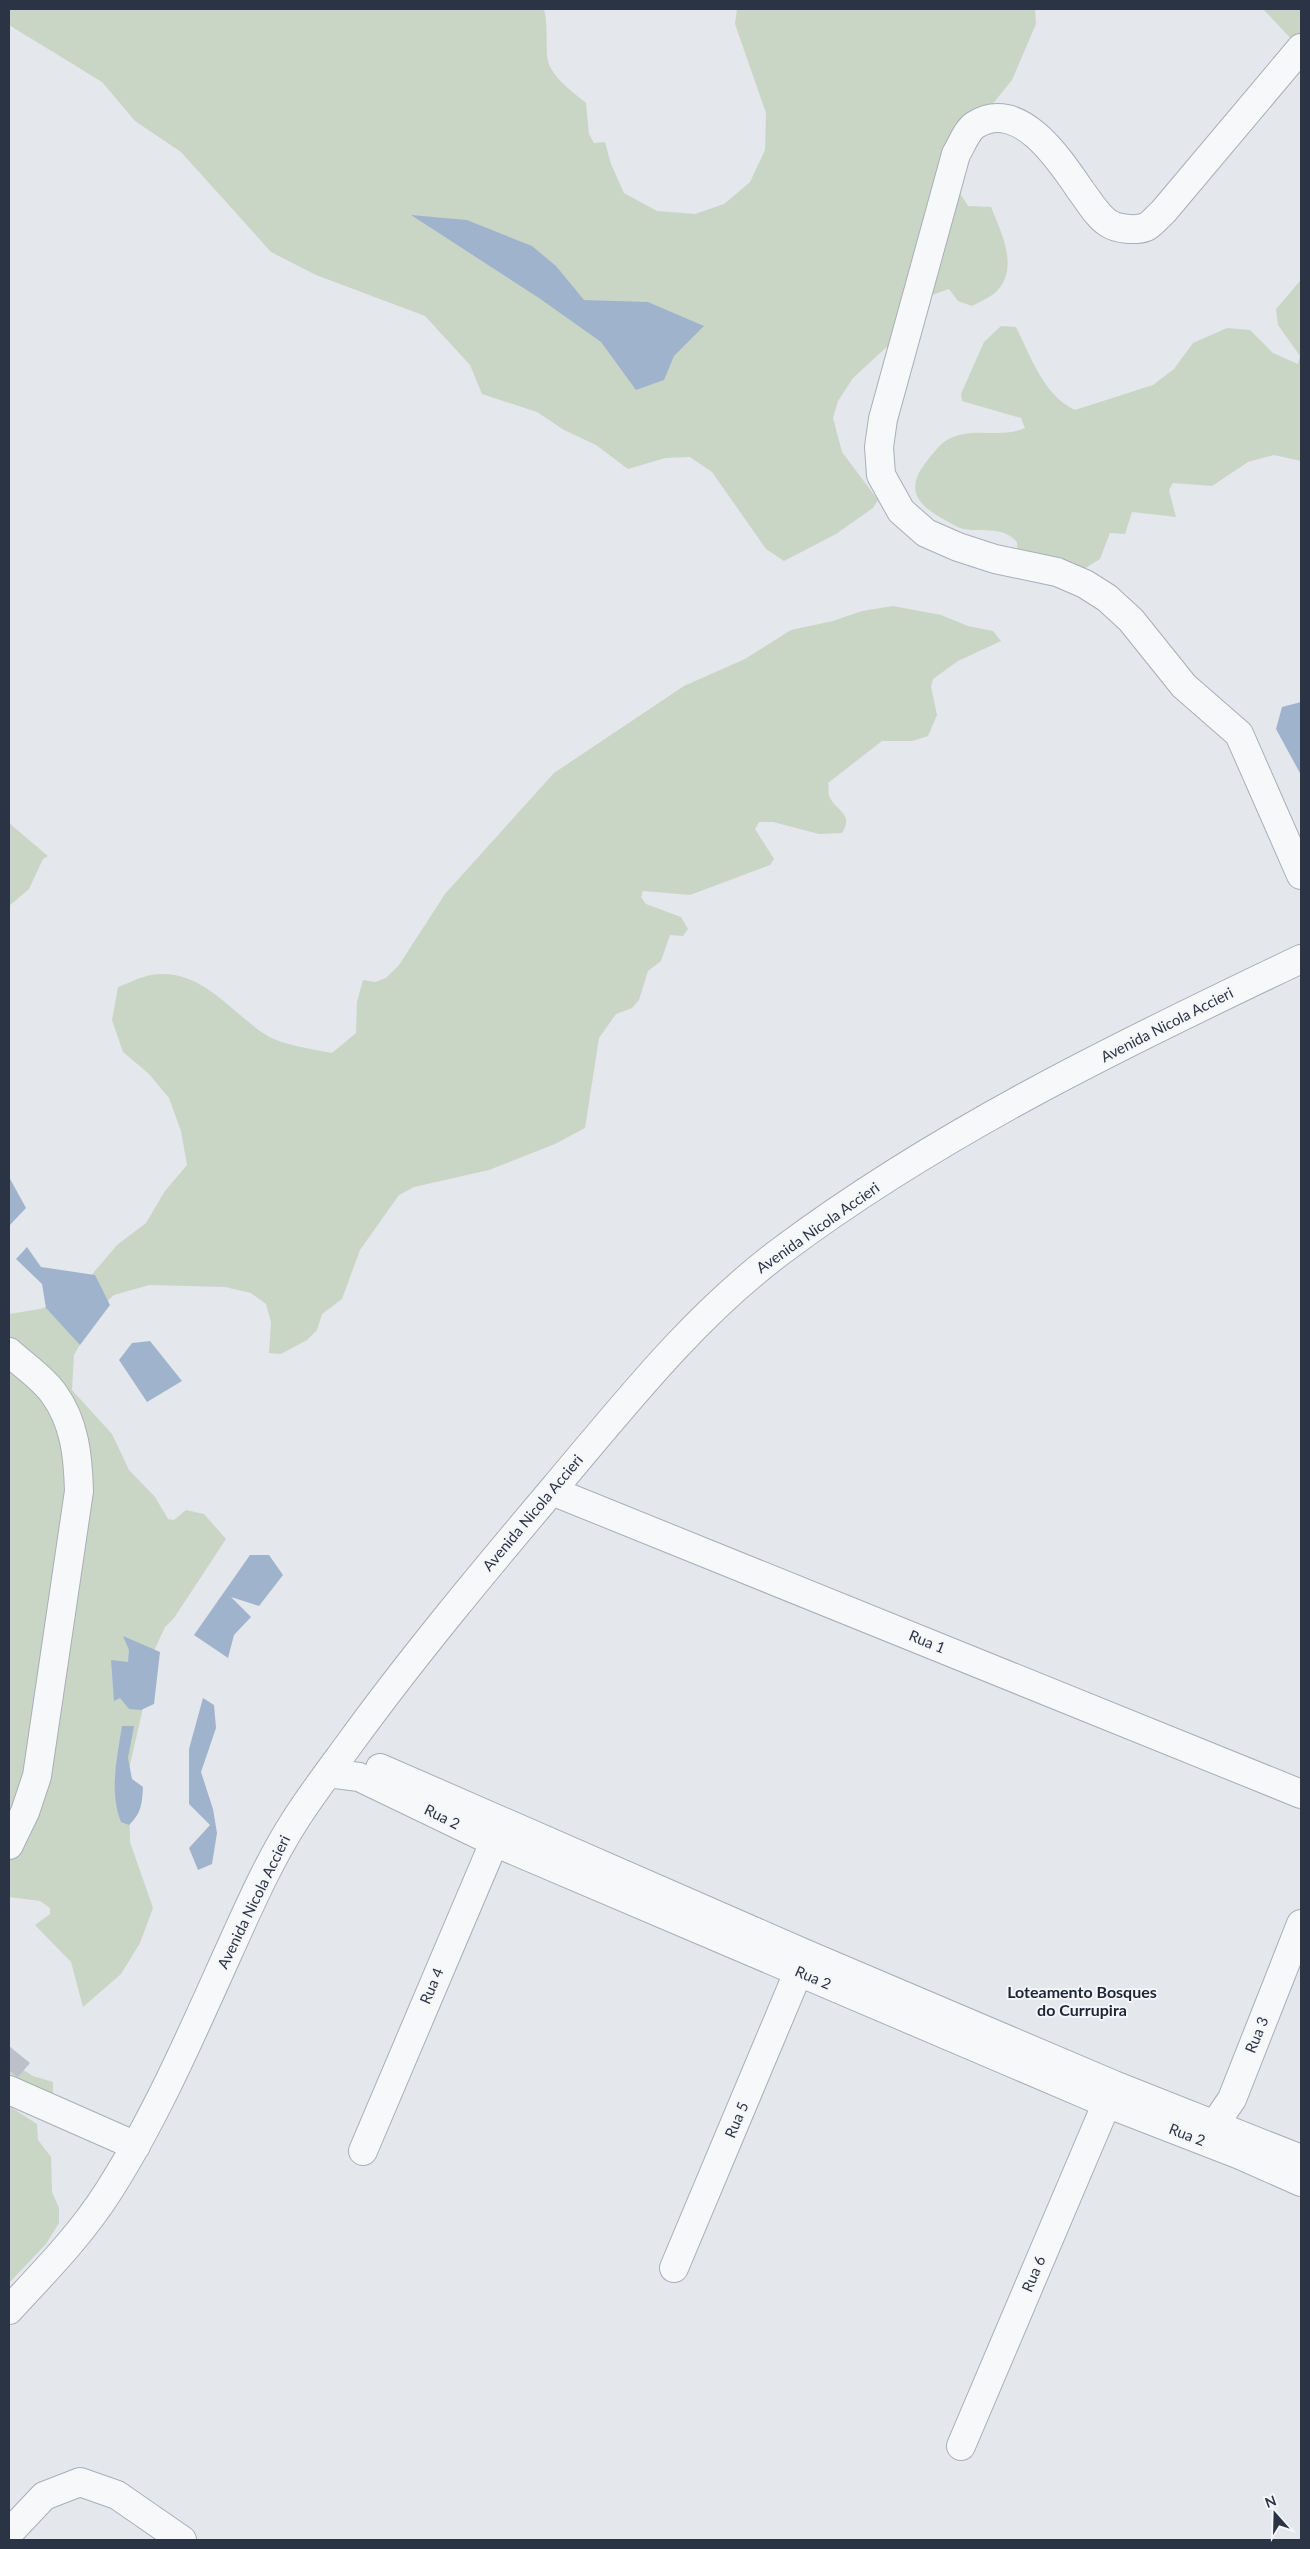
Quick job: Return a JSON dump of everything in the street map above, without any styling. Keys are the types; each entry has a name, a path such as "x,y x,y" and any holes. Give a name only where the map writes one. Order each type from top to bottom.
{"street":[{"path":"1301,48 1163,212 1146,227 1129,229 1108,223 1096,211 1054,155 1033,132 1020,124 1006,118 994,118 974,126 956,154 883,419 879,446 881,474 901,511 926,533 994,560 1057,572 1084,584 1107,598 1131,620 1184,686 1239,734 1301,875"},
{"name":"Avenida Nicola Accieri","path":"9,2310 74,2241 107,2194 136,2146 189,2040 261,1881 293,1823 402,1672 640,1384 739,1285 788,1246 845,1206 954,1138 1142,1035 1301,959"},
{"path":"9,1352 54,1393 70,1422 78,1454 79,1491 37,1776 25,1812 9,1845"},
{"name":"Rua 1","path":"552,1491 1301,1794"},
{"name":"Rua 2","path":"346,1749 499,1832"},
{"name":"Rua 2","path":"328,1773 359,1777 499,1832 1110,2094 1242,2145 1301,2159"},
{"name":"Rua 4","path":"363,2151 499,1832"},
{"name":"Rua 3","path":"1211,2133 1232,2099 1301,1924"},
{"name":"Rua 5","path":"674,2268 803,1963"},
{"name":"Rua 3","path":"1242,2145 1246,2101 1301,1971"},
{"path":"9,2090 136,2146"},
{"name":"Rua 6","path":"961,2446 1110,2094"},
{"name":"Rua 2","path":"1242,2145 1301,2182"},
{"path":"9,2533 44,2496 80,2482 117,2495 182,2540"}],"green space":[{"path":"9,9 544,9 547,56 552,70 562,82 586,103 589,134 594,143 605,142 611,164 624,193 657,211 695,214 724,204 750,182 765,150 766,113 735,24 737,9 1035,9 1036,24 1012,80 979,121 955,185 968,206 991,207 1006,250 1007,272 996,292 972,306 958,301 949,289 932,295 905,330 853,378 838,401 833,418 842,452 878,500 873,508 836,534 784,561 766,549 712,472 690,457 665,458 628,469 596,445 564,430 537,412 482,394 470,365 425,316 316,275 271,252 181,152 135,121 102,82 9,25"},
{"path":"1263,9 1301,9 1301,47 1296,44"},
{"path":"1301,280 1301,461 1274,455 1248,462 1212,486 1173,483 1169,490 1176,517 1132,512 1125,534 1110,533 1100,559 1084,569 1018,563 1017,542 1011,536 997,531 967,530 958,527 943,519 920,502 915,490 918,475 937,448 944,442 964,434 1005,433 1025,428 1021,418 962,401 961,394 984,342 1001,326 1016,327 1046,385 1064,404 1075,410 1153,385 1174,369 1193,343 1227,328 1250,330 1273,353 1298,364 1300,356 1278,325 1276,309"},
{"path":"893,606 941,615 968,626 993,631 1001,641 958,661 933,679 931,687 937,715 928,736 912,741 882,741 828,783 829,794 832,800 845,816 845,826 842,833 819,834 773,822 759,822 755,829 774,859 770,865 690,895 643,891 641,897 646,904 681,917 688,929 683,936 670,935 661,961 648,971 639,1000 632,1008 616,1014 599,1038 585,1128 555,1144 489,1170 414,1187 399,1195 360,1250 342,1299 322,1314 317,1330 307,1340 281,1354 269,1353 271,1322 266,1304 251,1293 225,1287 149,1285 114,1295 102,1306 74,1355 72,1390 112,1434 129,1470 155,1497 168,1519 174,1520 186,1510 204,1514 226,1539 174,1618 165,1627 148,1664 146,1695 129,1769 130,1842 153,1908 140,1943 121,1974 83,2007 71,1962 35,1925 50,1914 50,1908 40,1901 9,1897 9,1314 40,1309 73,1297 117,1245 146,1223 165,1191 187,1165 181,1131 169,1098 149,1074 123,1052 112,1020 118,987 151,975 168,974 184,977 212,992 270,1037 296,1046 332,1053 356,1033 357,1002 363,980 375,982 386,978 399,965 445,894 554,773 684,686 745,659 791,630 833,621 862,611"},
{"path":"9,823 48,856 43,859 29,889 9,906"},
{"path":"9,2061 33,2076 53,2082 53,2104 9,2087"},
{"path":"9,2106 37,2124 38,2140 51,2157 52,2192 59,2208 59,2223 46,2244 9,2283"}],"water":[{"path":"411,215 467,220 532,246 556,266 584,300 648,302 704,326 674,356 664,380 636,390 601,342 539,298"},
{"path":"1301,702 1301,775 1276,729 1282,707"},
{"path":"9,1177 26,1208 9,1226"},
{"path":"27,1247 41,1267 95,1275 110,1305 80,1345 46,1308 42,1284 16,1259"},
{"path":"150,1341 182,1381 147,1402 119,1360 132,1343"},
{"path":"250,1555 269,1555 283,1575 259,1606 231,1597 251,1617 234,1635 228,1658 194,1635"},
{"path":"123,1636 160,1652 154,1704 141,1710 129,1709 120,1698 114,1701 111,1660 128,1662 129,1650"},
{"path":"203,1698 214,1705 216,1728 201,1772 213,1809 217,1833 212,1864 198,1870 189,1848 210,1825 189,1804 189,1749"},
{"path":"122,1726 134,1726 128,1758 132,1779 143,1787 139,1812 129,1825 121,1822 115,1798 116,1762"}],"building":[{"path":"9,2046 30,2063 18,2077 9,2070"}],"district":[{"name":"Loteamento Bosques do Currupira","path":"1082,2001"}]}
